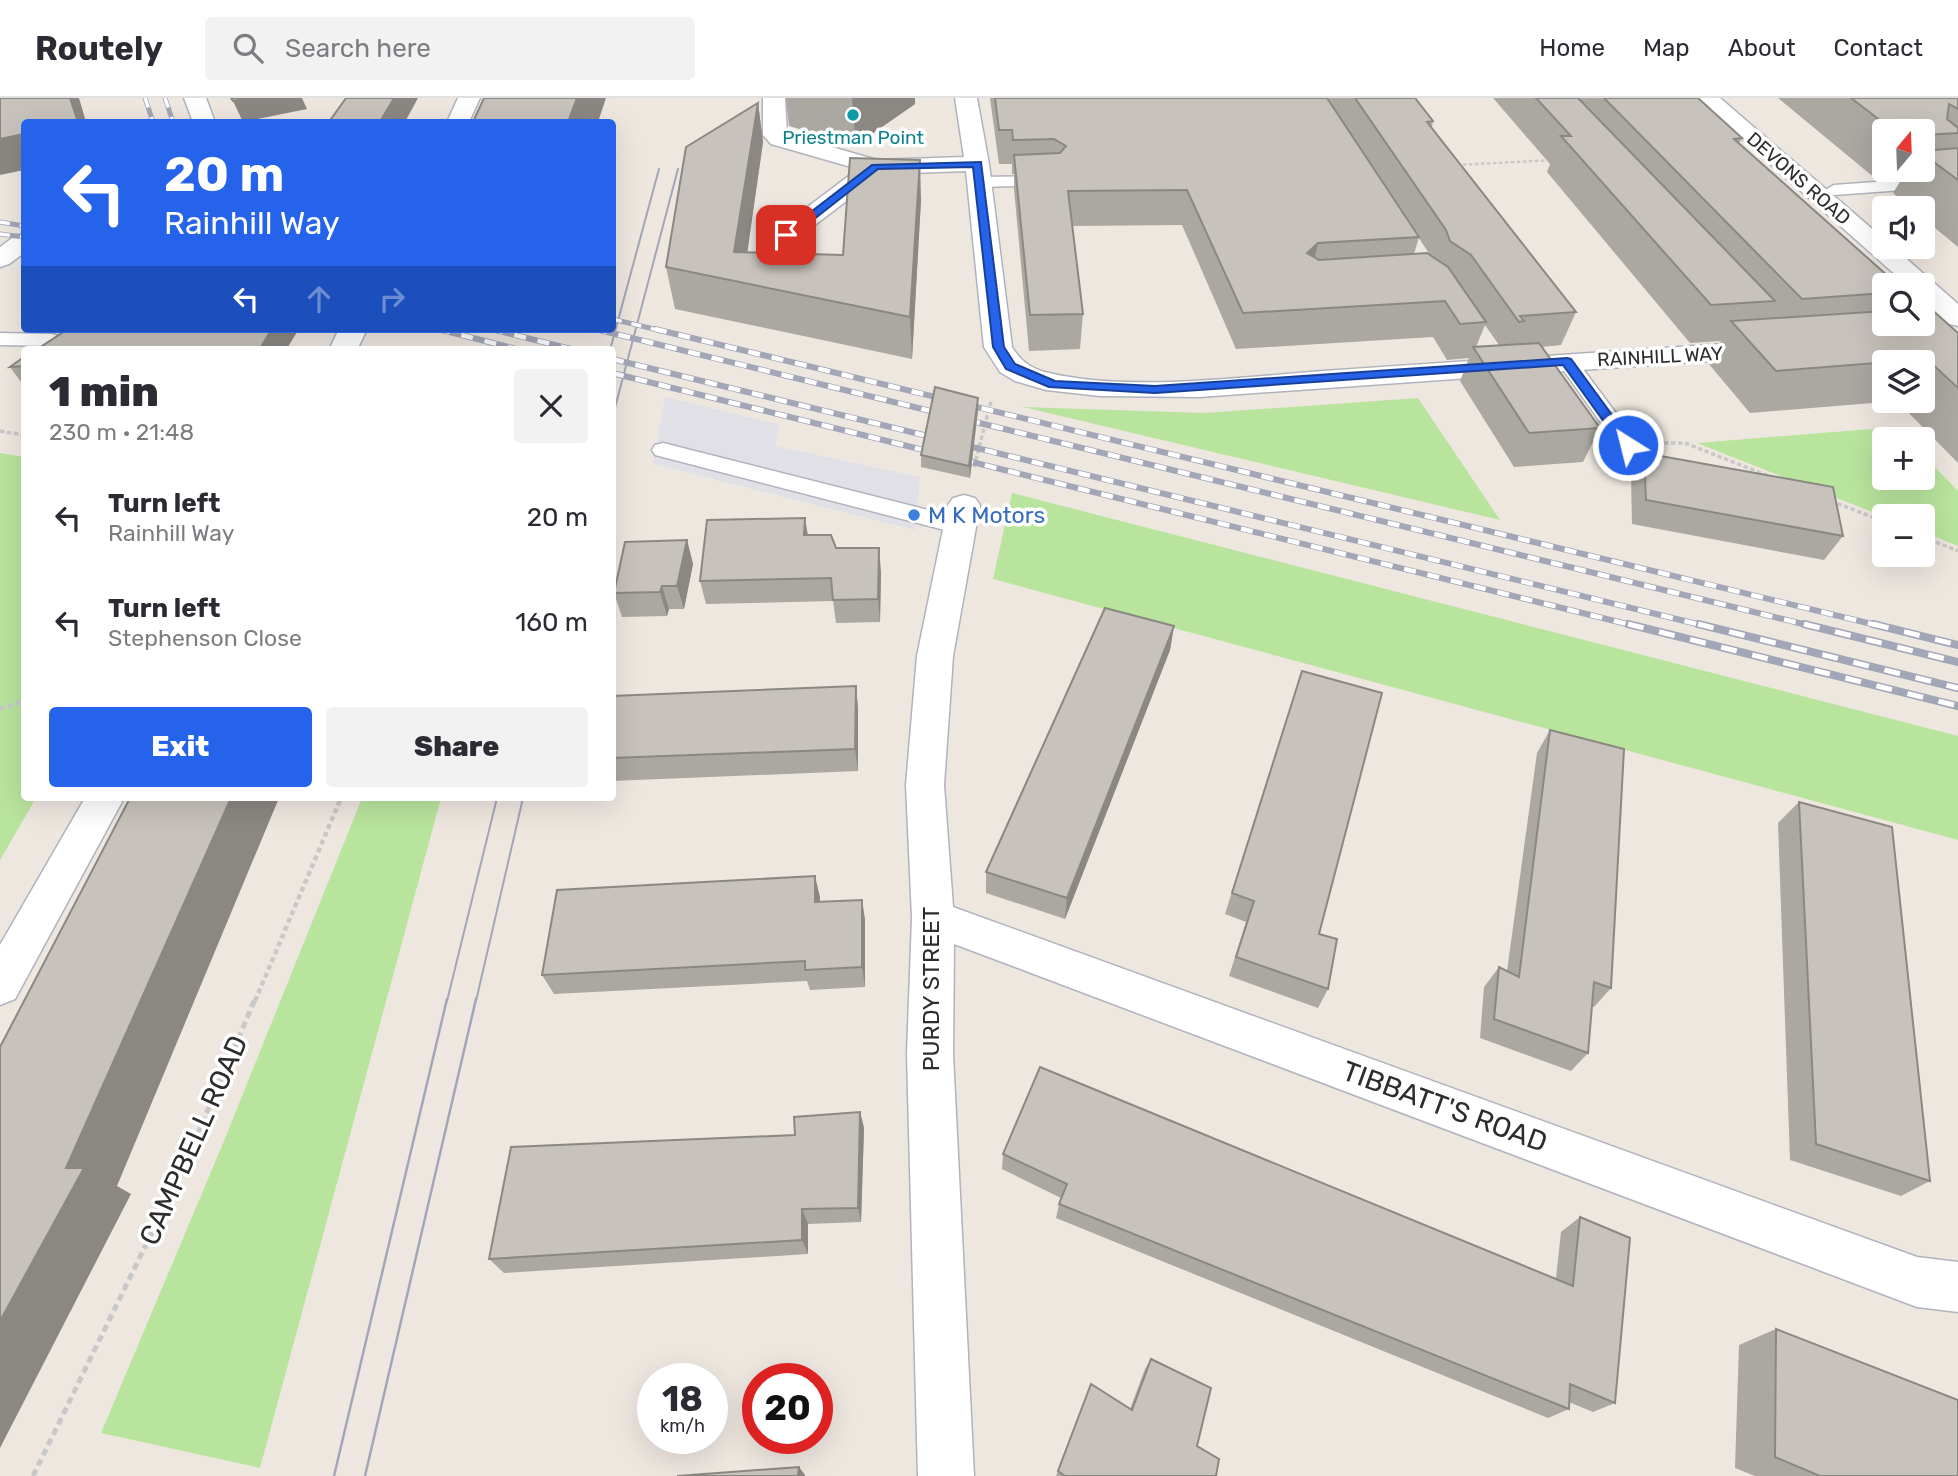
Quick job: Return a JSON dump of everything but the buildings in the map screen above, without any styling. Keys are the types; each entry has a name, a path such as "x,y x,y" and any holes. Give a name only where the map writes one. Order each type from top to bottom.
{"street":[{"path":"195,98 203,119"},
{"path":"460,119 470,98"},
{"path":"774,98 774,135 779,139 876,167 978,173"},
{"name":"RAINHILL WAY","path":"966,98 978,173 998,347 1010,367 1054,384 1155,390 1488,356 1567,361 1776,343"},
{"name":"DEVONS ROAD","path":"1707,98 1908,273"},
{"path":"786,235 876,167"},
{"path":"0,259 21,244"},
{"name":"DEVONS ROAD","path":"1935,303 1954,330"},
{"name":"PURDY STREET","path":"946,1476 930,1054 933,918 926,772 934,656 962,516"},
{"path":"0,985 103,801"},
{"name":"TIBBATT'S ROAD","path":"933,918 1917,1282 1958,1287"}],"lane":[{"path":"1941,166 1958,180"},
{"path":"978,173 1052,181"},
{"path":"1834,190 1958,180"},
{"path":"0,339 52,340"},
{"path":"1567,361 1628,445"},
{"path":"663,450 962,516"}],"path":[{"path":"1453,165 1560,160"},
{"path":"962,516 992,398"},
{"path":"0,431 21,434"},
{"path":"1628,445 1685,443 1773,478"},
{"path":"1822,497 1872,517"},
{"path":"1935,542 1958,551"},
{"path":"0,709 21,702"},
{"name":"CAMPBELL ROAD","path":"33,1476 182,1171 340,801"}],"shaded area":[{"path":"665,397 780,425 775,446 920,477 915,530 653,464"}],"green space":[{"path":"1418,398 1500,520 1023,407 1205,413"},
{"path":"1872,429 1872,490 1935,490 1935,467 1958,491 1958,546 1935,537 1935,504 1872,504 1872,512 1697,443"},
{"path":"0,453 21,456 21,801 34,801 0,860"},
{"path":"1012,493 1958,736 1958,840 993,579"},
{"path":"361,801 440,801 260,1468 101,1433 224,1141"}],"tram line":[{"path":"616,328 659,169"},
{"path":"616,404 678,169"},
{"path":"611,346 615,333"},
{"path":"447,1001 496,801"},
{"path":"476,1001 522,801"},
{"path":"334,1476 447,999"},
{"path":"365,1476 476,999"}],"railway":[{"path":"145,98 152,119"},
{"path":"165,98 172,119"},
{"path":"0,222 21,226"},
{"path":"0,234 21,237"},
{"path":"616,320 662,331"},
{"path":"655,329 1880,626"},
{"path":"454,333 504,346"},
{"path":"507,333 559,346"},
{"path":"611,333 1811,626"},
{"path":"616,360 1705,626"},
{"path":"616,374 1635,626"},
{"path":"1628,624 1958,706"},
{"path":"1698,624 1958,688"},
{"path":"1804,624 1958,662"},
{"path":"1873,624 1958,645"}],"place":[{"name":"Priestman Point","path":"853,115"},
{"name":"M K Motors","path":"914,515"}],"route":[{"path":"786,235 876,167 977,164 998,347 1010,367 1024,374 1054,384 1155,390 1567,361 1628,445"}]}
